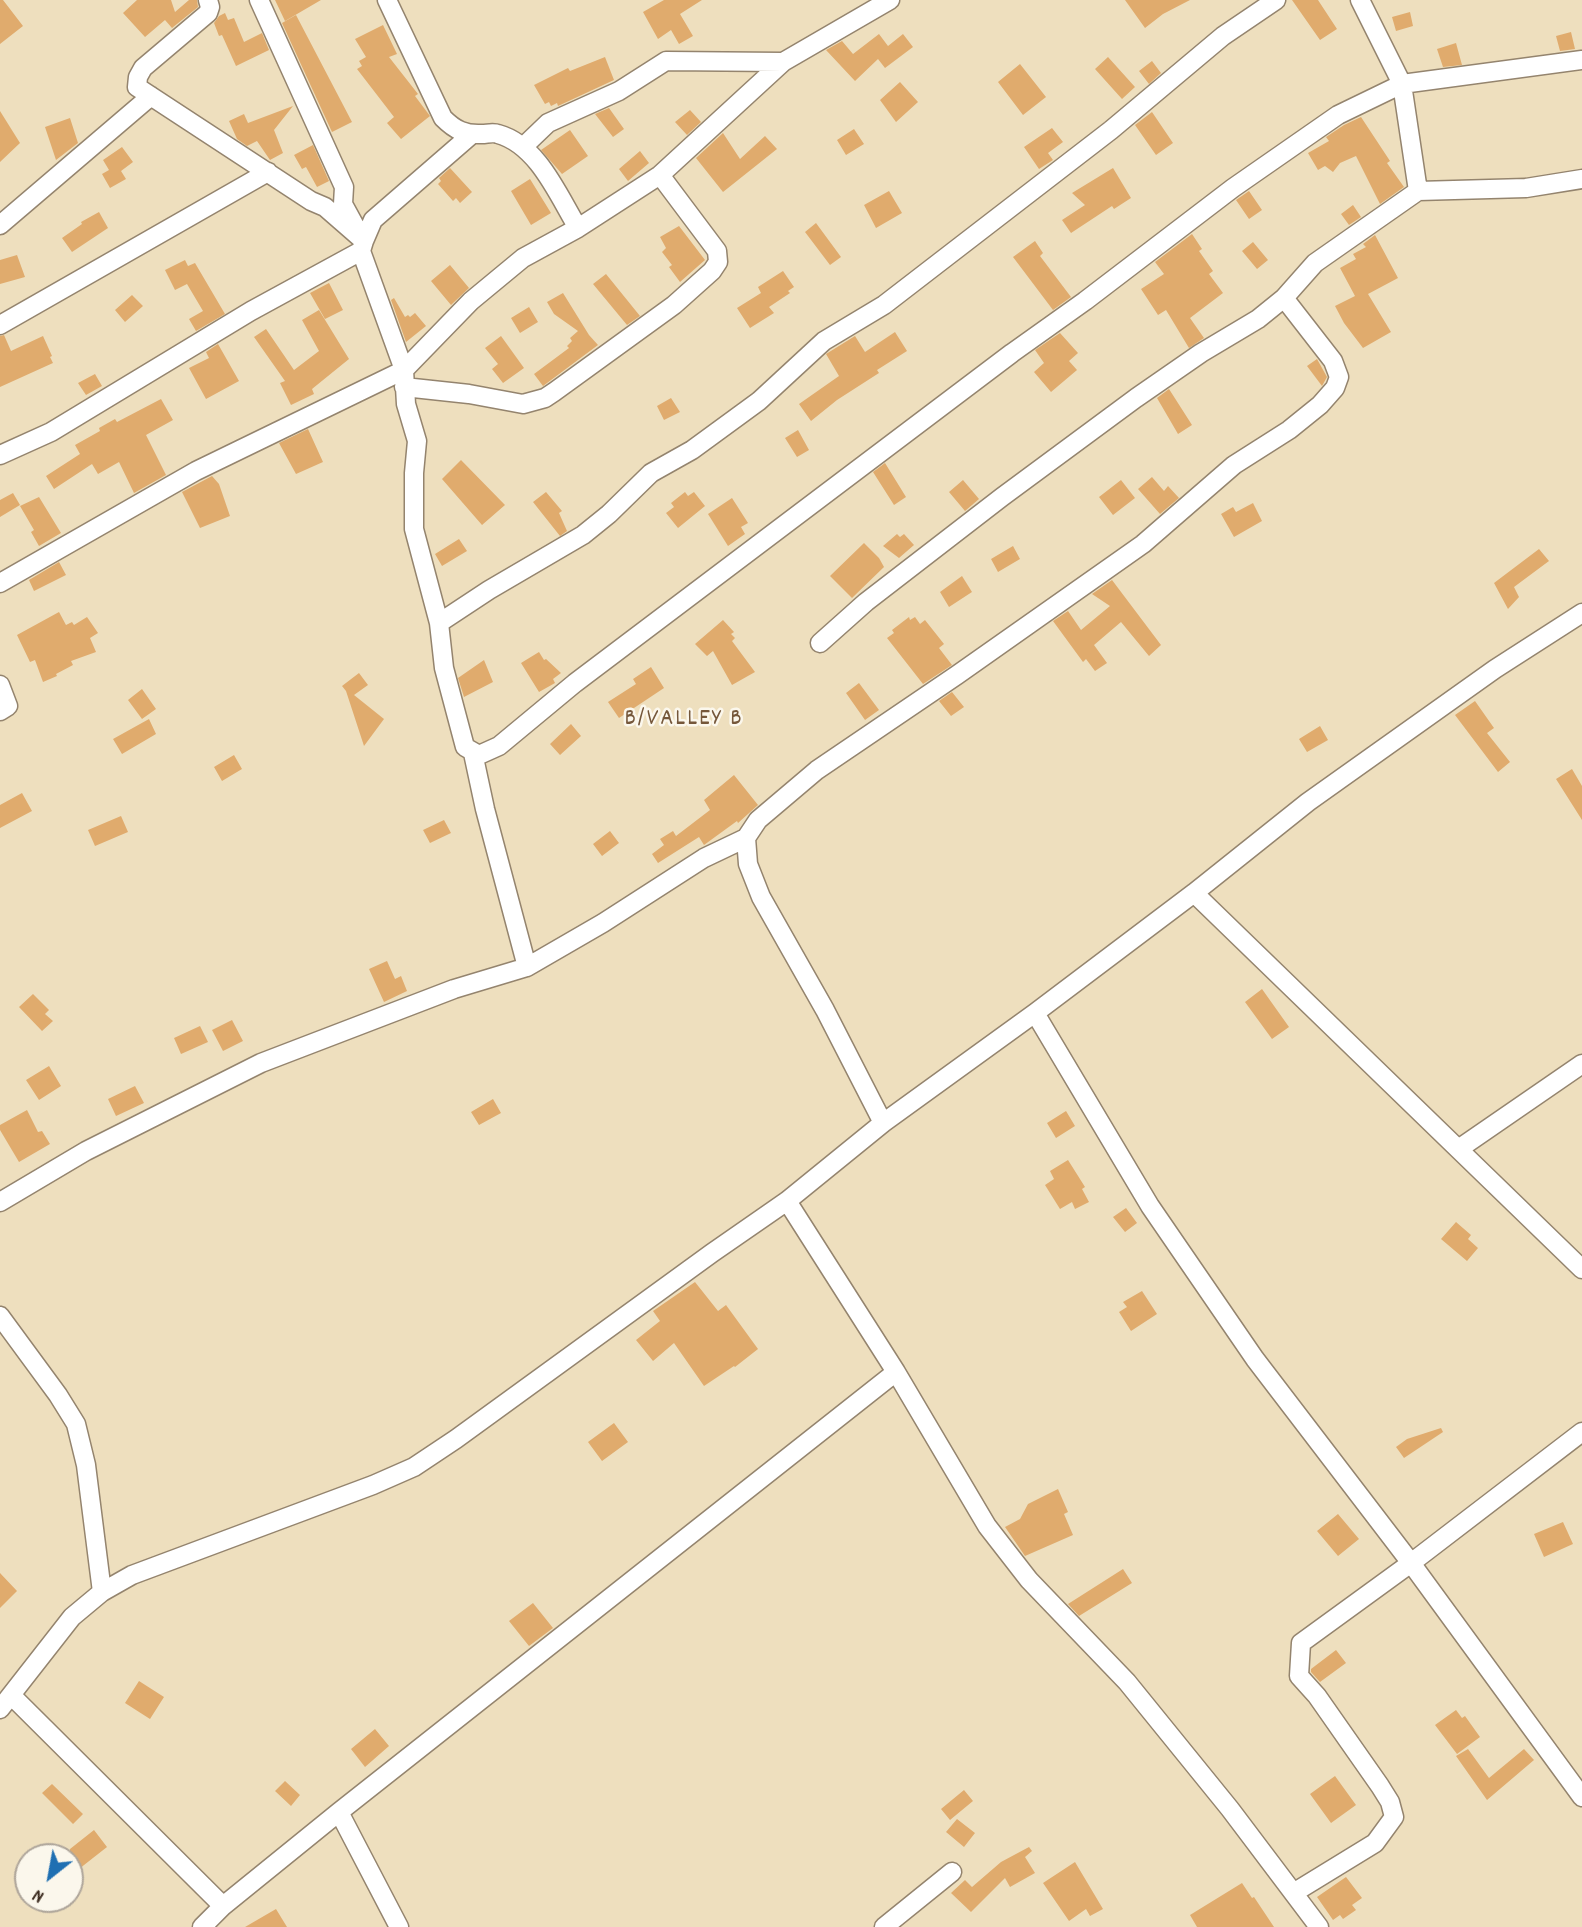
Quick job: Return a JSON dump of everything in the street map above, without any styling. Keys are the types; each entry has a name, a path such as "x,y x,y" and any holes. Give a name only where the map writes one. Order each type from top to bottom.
{"street":[{"path":"208,0 208,13 143,68 137,87 311,201 326,207 362,246"},
{"path":"258,0 344,187 343,204 362,246 404,379 417,441 414,529 439,623 444,668 465,747 473,753 485,753 499,746 575,683 1233,188 1338,115 1402,84 1582,60"},
{"path":"387,0 443,118 454,129 471,135 497,133 523,147 537,161 578,228"},
{"path":"0,583 196,471 404,379 471,302 523,258 578,228 660,175 782,62 890,0"},
{"path":"439,623 583,535 651,473 692,450 749,409 824,341 884,305 1111,130 1223,36 1276,0"},
{"path":"1360,0 1402,84 1418,191"},
{"path":"523,147 548,123 619,91 666,61 782,62"},
{"path":"0,225 151,96"},
{"path":"0,456 51,432 362,246 373,220 471,135"},
{"path":"0,325 268,172"},
{"path":"404,379 511,403 537,401 554,392 674,305 712,271 718,261 717,251 660,175"},
{"path":"820,643 866,602 1013,489 1136,398 1258,318 1284,298 1315,263 1418,191 1526,188 1582,179"},
{"path":"0,1202 86,1151 261,1063 454,989 527,967 603,923 704,858 746,838 758,820 817,769 957,675 1143,544 1234,465 1289,430 1320,405 1335,388 1339,377 1333,361 1284,298"},
{"path":"223,1906 6,1702 72,1617 102,1592 132,1575 373,1485 414,1467 456,1440 787,1201 883,1123 1194,893 1308,802 1495,669 1582,613"},
{"path":"0,685 8,706 0,711"},
{"path":"473,753 527,967"},
{"path":"746,838 748,864 761,897 825,1010 883,1123"},
{"path":"1194,893 1582,1269"},
{"path":"1035,1013 1165,1228 1255,1359 1411,1563 1582,1797"},
{"path":"1460,1148 1582,1064"},
{"path":"787,1201 896,1372 996,1537 1029,1580 1127,1682 1295,1892 1319,1927"},
{"path":"0,1316 76,1424 86,1465 102,1592"},
{"path":"202,1927 223,1906 339,1812 896,1372"},
{"path":"1295,1892 1375,1843 1394,1817 1390,1802 1380,1786 1317,1696 1299,1676 1301,1643 1582,1432"},
{"path":"339,1812 399,1927"},
{"path":"884,1927 952,1872"}],"building":[{"path":"0,0 3,0 23,26 0,44"},
{"path":"137,0 171,0 175,12 189,0 197,0 198,7 172,28 165,20 145,37 123,13"},
{"path":"275,0 321,0 285,21"},
{"path":"664,0 702,0 680,14 693,36 679,44 671,30 658,39 643,12"},
{"path":"1125,0 1190,0 1163,14 1145,28"},
{"path":"1292,0 1318,0 1337,29 1320,40"},
{"path":"1410,12 1413,26 1396,31 1392,17"},
{"path":"225,13 228,20 234,18 244,42 262,33 269,50 236,66 214,23"},
{"path":"296,15 352,122 332,132 282,23"},
{"path":"383,25 397,54 389,57 418,94 415,96 430,116 401,139 387,123 394,117 357,69 362,66 359,61 366,57 355,39"},
{"path":"1571,32 1575,49 1560,51 1556,36"},
{"path":"879,34 888,46 903,34 913,47 885,68 878,59 855,81 826,50 842,41 853,54"},
{"path":"1456,43 1462,65 1443,67 1437,49"},
{"path":"605,57 614,80 558,106 557,103 551,106 549,102 545,104 534,85 568,68 570,71"},
{"path":"1108,57 1135,87 1122,99 1095,69"},
{"path":"1152,61 1161,73 1149,84 1139,71"},
{"path":"1020,64 1046,97 1023,115 998,82"},
{"path":"900,82 918,102 896,122 880,100"},
{"path":"293,106 274,130 283,153 270,160 257,141 247,146 237,139 229,121 244,114 248,123"},
{"path":"609,108 624,129 613,137 595,114"},
{"path":"690,110 701,122 687,135 675,122"},
{"path":"0,111 20,143 0,162"},
{"path":"1152,112 1173,143 1156,155 1135,125"},
{"path":"1361,117 1404,187 1380,204 1356,156 1340,163 1333,172 1325,166 1318,170 1308,153 1329,141 1326,137"},
{"path":"70,118 78,143 56,160 45,127"},
{"path":"1052,128 1063,142 1048,153 1053,160 1039,169 1024,147"},
{"path":"854,129 864,144 846,155 837,140"},
{"path":"570,130 588,156 562,174 541,150"},
{"path":"723,133 740,159 765,136 777,149 723,192 696,158"},
{"path":"313,145 329,181 317,187 306,167 302,169 294,155"},
{"path":"122,147 133,162 121,171 126,179 110,188 102,174 109,170 103,160"},
{"path":"640,151 649,163 628,181 619,169"},
{"path":"450,168 472,192 460,203 456,198 453,201 438,184 441,181 439,178"},
{"path":"1113,168 1131,198 1114,209 1112,206 1071,233 1062,220 1085,205 1072,193"},
{"path":"530,179 551,213 531,225 511,191"},
{"path":"889,191 902,213 876,228 864,205"},
{"path":"1249,191 1262,210 1249,219 1236,200"},
{"path":"1353,205 1361,217 1349,225 1341,214"},
{"path":"99,212 108,228 72,252 62,238 82,224 81,222"},
{"path":"816,223 841,257 830,265 805,232"},
{"path":"679,226 705,260 680,282 662,252 666,248 660,237"},
{"path":"1192,234 1202,249 1199,251 1213,271 1209,274 1223,293 1190,318 1204,338 1189,348 1166,310 1158,315 1141,289 1164,274 1155,262"},
{"path":"1375,235 1398,278 1368,294 1391,332 1363,348 1335,306 1355,296 1340,268 1356,259 1353,254 1366,247 1363,244"},
{"path":"1035,241 1043,253 1040,256 1071,297 1053,310 1013,257"},
{"path":"1253,242 1268,260 1257,269 1242,251"},
{"path":"17,255 25,277 0,284 0,260"},
{"path":"185,260 188,266 195,263 225,314 196,331 189,319 203,311 187,284 175,290 165,270"},
{"path":"450,265 469,288 451,305 431,281"},
{"path":"783,271 794,287 788,291 790,293 769,307 774,313 750,328 737,308 761,293 758,287"},
{"path":"606,274 640,316 627,325 593,284"},
{"path":"329,283 343,310 325,319 310,293"},
{"path":"563,293 598,345 543,386 534,374 569,348 567,346 572,341 570,338 578,331 554,314 547,302"},
{"path":"132,295 143,306 125,322 115,310"},
{"path":"394,298 405,317 415,313 426,326 406,342 391,300"},
{"path":"529,307 538,322 520,333 511,318"},
{"path":"319,310 349,359 312,389 314,394 291,405 280,383 285,381 254,337 266,329 294,370 319,351 302,320"},
{"path":"895,332 907,351 877,370 879,373 837,400 811,421 799,404 839,376 826,354 855,336 865,352"},
{"path":"1060,333 1078,353 1069,361 1077,370 1051,392 1034,372 1044,363 1035,350"},
{"path":"4,335 11,351 43,336 53,363 0,387 0,336"},
{"path":"501,336 524,368 503,383 492,369 498,364 485,348"},
{"path":"218,344 239,381 206,399 189,368 209,358 206,352"},
{"path":"1317,359 1327,377 1322,386 1307,366"},
{"path":"95,374 102,386 86,395 78,383"},
{"path":"1169,389 1192,425 1178,434 1157,398"},
{"path":"671,398 680,412 664,420 657,406"},
{"path":"161,399 173,420 146,435 166,475 134,493 119,462 98,474 92,464 54,489 46,476 80,454 75,445 115,419 117,422"},
{"path":"308,429 323,462 296,474 279,443"},
{"path":"798,430 809,450 797,457 785,438"},
{"path":"461,460 505,505 482,525 442,479"},
{"path":"885,463 906,497 894,505 873,472"},
{"path":"212,476 219,484 230,516 200,528 182,492"},
{"path":"1152,477 1164,491 1168,486 1179,498 1160,514 1138,489"},
{"path":"963,480 979,499 965,511 949,492"},
{"path":"1121,480 1135,498 1113,515 1099,497"},
{"path":"546,492 562,511 559,513 567,531 560,536 533,502"},
{"path":"685,492 688,496 694,492 705,506 678,528 666,513 674,507 671,503"},
{"path":"13,493 20,505 0,517 0,500"},
{"path":"39,497 61,533 39,546 31,532 34,530 20,506"},
{"path":"732,498 748,523 741,527 745,534 728,546 708,514"},
{"path":"1253,503 1262,521 1234,537 1221,514 1233,507 1236,512"},
{"path":"897,534 900,537 904,534 914,545 899,558 883,546"},
{"path":"459,539 467,551 442,566 435,554"},
{"path":"864,543 884,567 852,598 830,576"},
{"path":"1013,546 1020,559 998,572 991,559"},
{"path":"1539,549 1549,561 1514,587 1519,597 1508,609 1494,583"},
{"path":"59,562 66,575 34,591 29,580"},
{"path":"962,576 972,592 949,607 940,592"},
{"path":"1112,580 1161,645 1149,656 1121,622 1094,645 1107,663 1095,671 1086,659 1083,662 1053,621 1068,611 1081,630 1110,606 1092,594"},
{"path":"59,612 66,625 72,622 74,625 87,617 98,633 90,638 96,652 71,661 73,665 43,682 35,660 30,662 17,635"},
{"path":"909,617 910,620 915,617 920,624 925,620 944,644 939,648 952,665 923,684 887,638 894,633 892,630"},
{"path":"723,620 734,632 731,634 735,638 732,641 755,672 732,685 713,651 707,656 695,644"},
{"path":"539,652 544,660 561,673 553,679 555,683 539,692 521,663"},
{"path":"484,660 493,682 464,697 458,678"},
{"path":"651,667 664,688 619,718 608,702 636,684 633,679"},
{"path":"359,673 368,685 354,695 384,719 364,746 342,686"},
{"path":"859,683 879,710 865,720 846,693"},
{"path":"142,689 156,709 142,719 128,700"},
{"path":"952,692 964,707 951,716 939,701"},
{"path":"1475,701 1494,728 1487,733 1510,762 1498,772 1455,715"},
{"path":"149,719 156,734 122,754 113,739"},
{"path":"571,724 581,736 560,755 550,744"},
{"path":"1320,726 1328,740 1307,752 1299,739"},
{"path":"234,755 242,769 222,781 214,767"},
{"path":"1572,769 1582,786 1582,820 1556,779"},
{"path":"734,775 758,805 738,823 737,821 704,845 699,837 658,863 652,854 664,845 660,839 673,831 676,836 710,810 704,800"},
{"path":"22,793 32,811 0,828 0,805"},
{"path":"121,816 128,832 95,846 88,830"},
{"path":"444,820 451,833 430,843 423,830"},
{"path":"610,831 619,843 602,856 593,844"},
{"path":"387,961 395,979 401,976 407,991 384,1002 369,969"},
{"path":"1262,989 1289,1027 1272,1039 1245,1002"},
{"path":"33,994 49,1010 45,1014 53,1021 42,1031 19,1007"},
{"path":"232,1020 243,1041 223,1051 212,1030"},
{"path":"200,1026 208,1042 181,1054 174,1038"},
{"path":"49,1066 61,1086 39,1100 26,1080"},
{"path":"135,1086 144,1103 116,1116 108,1099"},
{"path":"493,1099 501,1113 479,1125 471,1112"},
{"path":"27,1110 38,1132 42,1131 50,1144 19,1162 0,1130 0,1125"},
{"path":"1066,1111 1075,1126 1056,1138 1047,1123"},
{"path":"1068,1160 1085,1187 1082,1189 1089,1202 1075,1209 1072,1202 1060,1209 1045,1185 1054,1179 1050,1171"},
{"path":"1126,1208 1137,1223 1125,1232 1113,1217"},
{"path":"1456,1222 1471,1235 1468,1239 1478,1248 1467,1261 1441,1239"},
{"path":"695,1282 718,1311 726,1305 758,1349 704,1386 674,1343 653,1361 636,1340 660,1321 653,1311"},
{"path":"1142,1291 1157,1314 1131,1331 1119,1312 1127,1307 1123,1302"},
{"path":"614,1423 628,1442 602,1461 588,1442"},
{"path":"1441,1428 1443,1432 1404,1458 1396,1447 1407,1439"},
{"path":"1058,1489 1068,1512 1064,1514 1073,1535 1025,1556 1005,1527 1020,1519 1028,1504"},
{"path":"1338,1514 1359,1539 1338,1556 1317,1531"},
{"path":"1563,1522 1573,1544 1544,1557 1534,1534"},
{"path":"1123,1569 1132,1583 1079,1616 1068,1604"},
{"path":"0,1573 17,1591 0,1608"},
{"path":"533,1603 553,1628 529,1646 509,1621"},
{"path":"1336,1650 1346,1663 1320,1682 1311,1669"},
{"path":"139,1681 164,1697 150,1719 125,1703"},
{"path":"1456,1710 1462,1718 1465,1716 1480,1737 1457,1754 1435,1725"},
{"path":"375,1729 389,1746 365,1767 351,1749"},
{"path":"1468,1749 1489,1778 1524,1749 1534,1760 1487,1800 1456,1756"},
{"path":"1335,1776 1356,1805 1331,1823 1310,1794"},
{"path":"285,1781 300,1795 291,1806 275,1791"},
{"path":"52,1784 83,1814 73,1824 42,1793"},
{"path":"964,1790 973,1801 950,1820 941,1809"},
{"path":"957,1819 975,1833 964,1847 946,1832"},
{"path":"94,1830 107,1847 84,1865 84,1843 78,1843"},
{"path":"1029,1847 1032,1851 1025,1857 1035,1873 1010,1887 1005,1878 971,1912 951,1893 965,1880 972,1887 1001,1862"},
{"path":"1075,1862 1103,1909 1090,1916 1086,1909 1069,1921 1043,1883"},
{"path":"1346,1877 1362,1898 1352,1905 1356,1910 1343,1919 1340,1915 1333,1920 1317,1897"},
{"path":"1242,1883 1274,1927 1197,1927 1190,1915"},
{"path":"276,1909 287,1927 245,1927"}],"district":[{"name":"B/VALLEY B","path":"684,721"}]}
